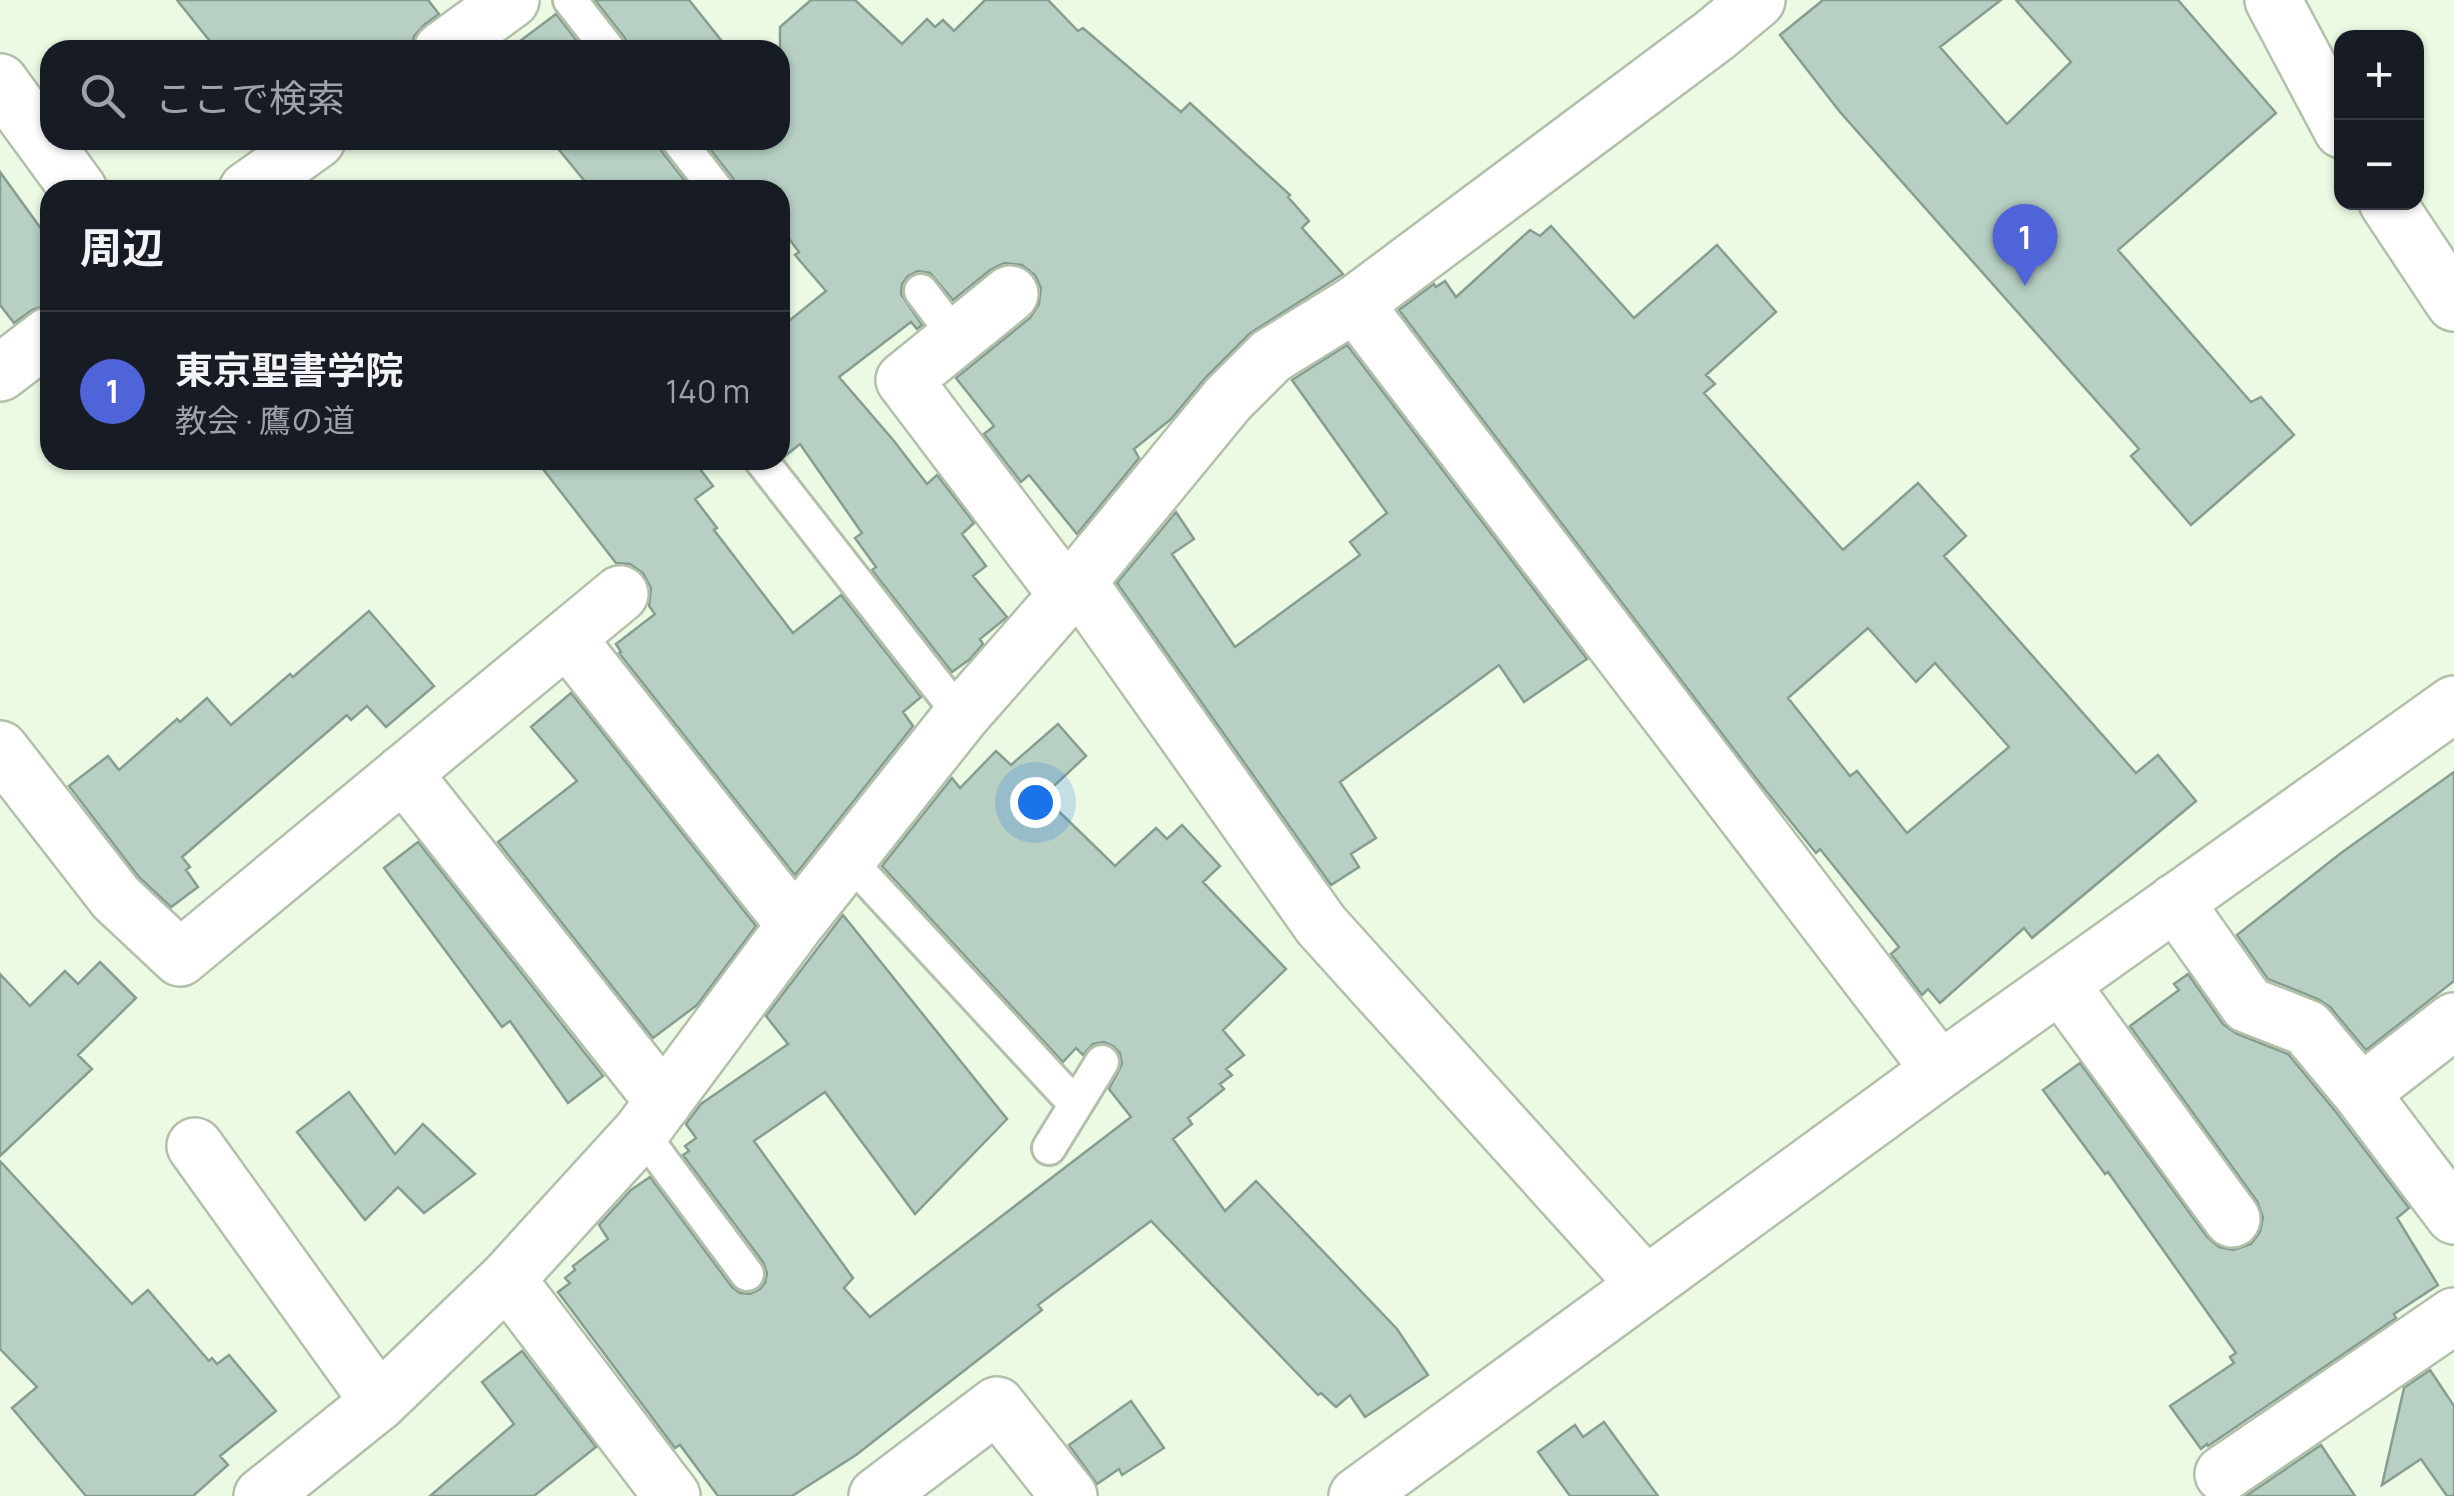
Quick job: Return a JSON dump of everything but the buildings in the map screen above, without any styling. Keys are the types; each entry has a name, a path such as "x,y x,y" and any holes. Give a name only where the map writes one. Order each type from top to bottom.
{"street":[{"path":"262,1496 380,1402 507,1279 653,1117 795,925 961,716 1072,589 1204,427 1260,367 1271,356 1355,304 1757,0"},
{"path":"2273,0 2337,120"},
{"path":"454,40 502,2"},
{"path":"0,82 40,137"},
{"path":"50,150 72,180"},
{"path":"261,180 303,150"},
{"path":"2393,210 2454,303"},
{"path":"1010,294 904,380 1072,589 1321,925 1646,1285"},
{"path":"1355,304 1940,1070"},
{"path":"0,749 116,898 180,958 620,594"},
{"path":"566,638 795,925"},
{"path":"1357,1496 1940,1070 2454,704"},
{"path":"403,773 653,1117"},
{"path":"2175,902 2248,1005 2307,1028 2454,1216"},
{"path":"2061,985 2232,1219"},
{"path":"2361,1093 2454,1021"},
{"path":"195,1146 380,1402"},
{"path":"507,1279 672,1496"},
{"path":"2224,1474 2454,1316"},
{"path":"877,1496 997,1405 1068,1496"}],"lane":[{"path":"570,0 601,40"},
{"path":"686,150 708,180"},
{"path":"921,291 956,337"},
{"path":"769,470 961,716"},
{"path":"848,860 1075,1104"},
{"path":"1049,1148 1102,1062"},
{"path":"653,1117 747,1274"}],"place":[{"name":"東京聖書学院","path":"2025,286"}]}
